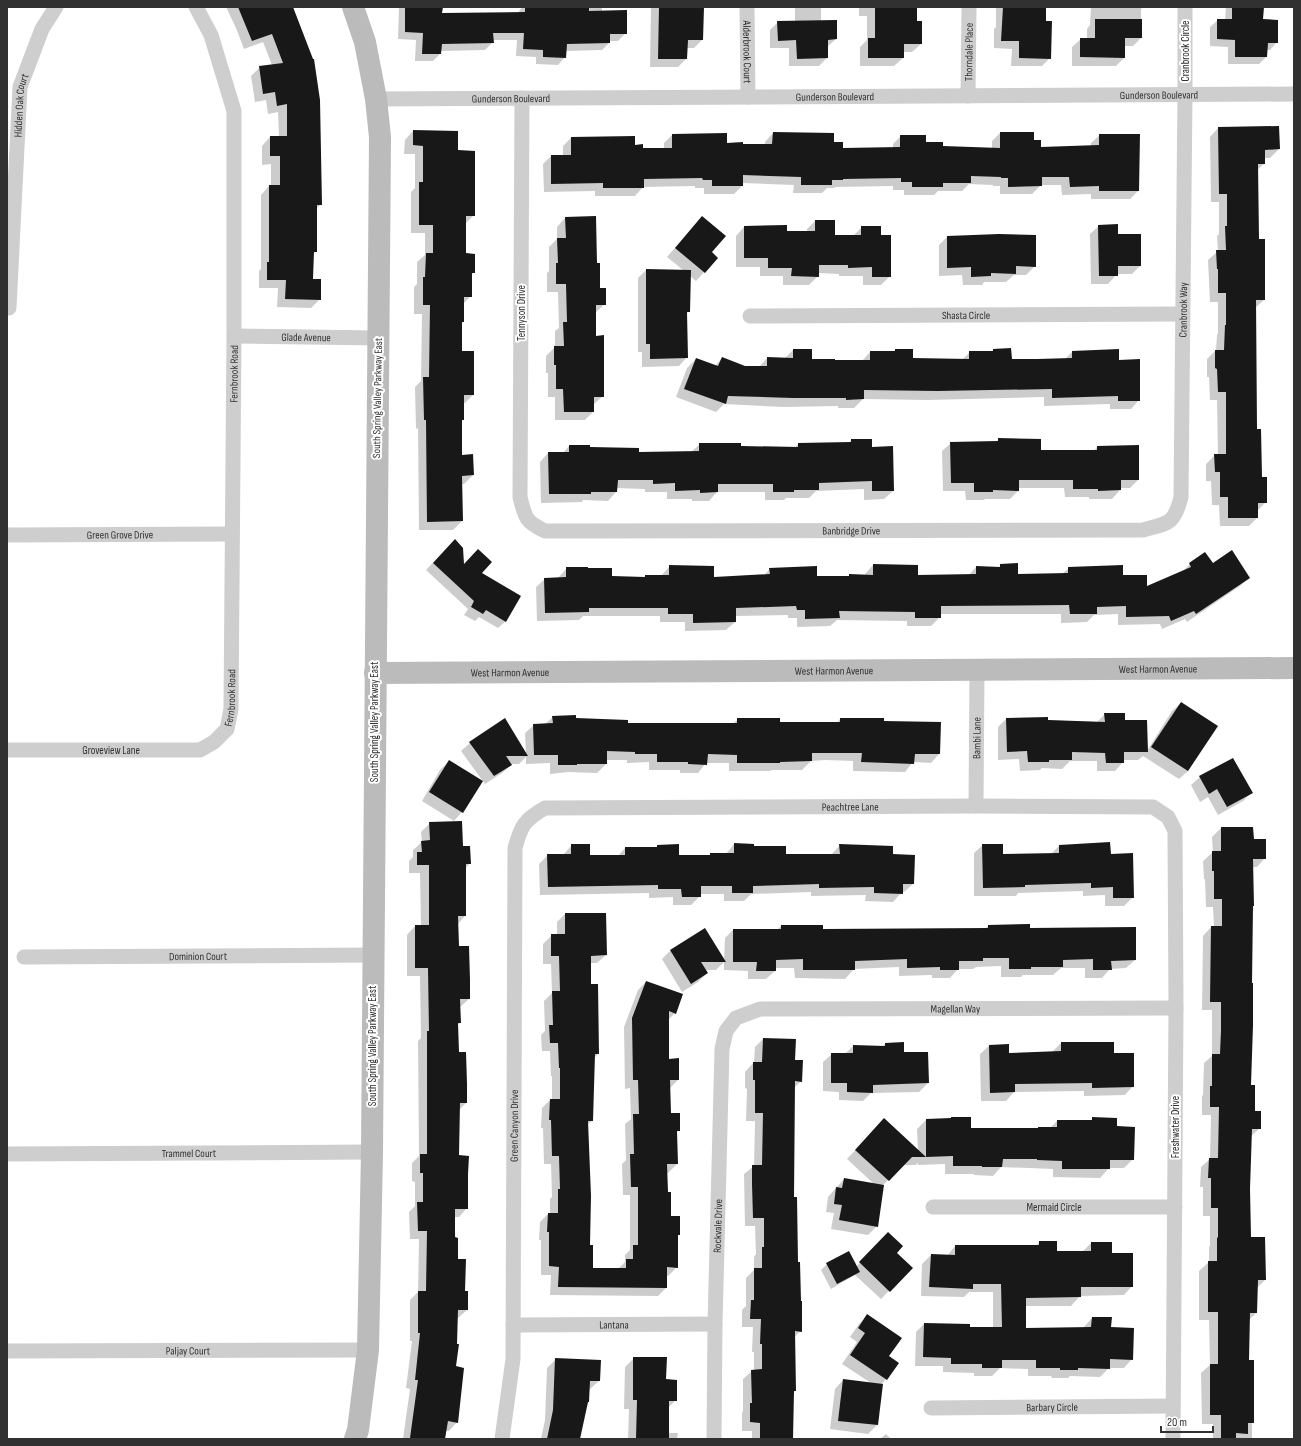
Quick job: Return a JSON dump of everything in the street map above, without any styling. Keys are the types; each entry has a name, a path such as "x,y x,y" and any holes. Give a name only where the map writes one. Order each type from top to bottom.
{"street":[{"name":"Hidden Oak Court","path":"9,308 20,87 42,29 56,7"},
{"name":"Fernbrook Road","path":"196,7 212,35 234,111 231,709 227,729 214,742"},
{"name":"South Spring Valley Parkway East","path":"353,7 365,42 376,99 380,137 372,1152 368,1350 358,1430 355,1439"},
{"name":"Alderbrook Court","path":"747,7 748,97"},
{"name":"Thorndale Place","path":"968,96 969,7"},
{"name":"Cranbrook Circle","path":"1185,7 1185,95"},
{"name":"Gunderson Boulevard","path":"376,99 1294,94"},
{"name":"Cranbrook Way","path":"1170,522 1178,511 1181,497 1185,95"},
{"name":"Tennyson Drive","path":"522,98 520,497 524,515 533,525"},
{"name":"Shasta Circle","path":"750,316 1182,314"},
{"name":"Glade Avenue","path":"234,336 378,338"},
{"name":"Banbridge Drive","path":"533,525 545,531 1142,530 1170,522"},
{"name":"Green Grove Drive","path":"7,535 232,534"},
{"name":"West Harmon Avenue","path":"375,673 1294,668"},
{"name":"Bambi Lane","path":"976,806 977,670"},
{"name":"Groveview Lane","path":"7,750 200,750 214,742"},
{"name":"Peachtree Lane","path":"531,816 545,808 976,806 1153,807 1168,817"},
{"name":"Green Canyon Drive","path":"502,1439 513,1359 515,848 520,830 531,816"},
{"name":"Freshwater Drive","path":"1168,817 1176,831 1173,1439"},
{"name":"Dominion Court","path":"24,957 373,955"},
{"name":"Magellan Way","path":"736,1018 760,1009 1176,1008"},
{"name":"Rockvale Drive","path":"714,1439 715,1324 722,1049 726,1031 736,1018"},
{"name":"Trammel Court","path":"7,1154 372,1152"},
{"name":"Mermaid Circle","path":"933,1207 1175,1207"},
{"name":"Lantana","path":"513,1325 715,1324"},
{"name":"Paljay Court","path":"7,1352 368,1350"},
{"name":"Barbary Circle","path":"931,1408 1173,1406"}],"building":[{"path":"238,7 293,7 314,59 320,100 322,205 317,205 317,252 314,252 313,279 321,279 321,300 285,299 286,280 267,280 267,262 269,262 269,185 280,185 280,156 270,156 270,136 287,136 287,104 277,106 275,92 263,94 259,66 283,63 272,34 252,41"},
{"path":"405,7 443,7 442,13 525,12 525,7 589,7 589,11 627,10 627,34 610,34 610,43 567,44 566,58 543,57 543,50 523,49 524,33 493,33 494,43 442,44 441,54 422,54 423,33 405,32"},
{"path":"659,7 704,7 703,40 688,40 687,59 658,59"},
{"path":"875,7 917,7 917,21 922,21 922,44 904,44 904,58 868,58 868,38 875,38"},
{"path":"1003,7 1046,7 1046,21 1052,21 1051,59 1019,58 1019,41 1001,41"},
{"path":"1232,7 1264,7 1263,19 1278,20 1278,43 1268,43 1267,57 1235,57 1235,40 1217,39 1217,19 1232,19"},
{"path":"1095,19 1142,19 1142,38 1125,38 1125,58 1080,57 1080,38 1095,38"},
{"path":"837,20 837,39 828,40 828,58 797,59 796,40 778,41 777,21"},
{"path":"1279,126 1280,149 1265,150 1265,164 1258,164 1259,239 1265,239 1265,300 1256,300 1257,429 1261,429 1262,477 1267,477 1267,503 1258,503 1258,518 1228,518 1228,497 1220,497 1220,472 1215,472 1214,454 1226,454 1226,392 1218,392 1217,369 1215,368 1215,350 1224,350 1226,325 1226,293 1218,293 1216,250 1226,250 1225,226 1227,226 1227,194 1219,194 1218,127"},
{"path":"413,130 458,131 458,150 475,151 475,216 466,216 466,253 475,254 475,273 472,273 472,297 464,297 464,322 462,322 462,351 474,351 474,395 464,395 462,455 473,454 474,475 462,476 463,521 427,522 426,420 424,420 423,377 429,377 430,305 423,305 423,277 425,277 426,253 433,253 433,225 419,225 419,182 423,182 423,146 413,145"},
{"path":"773,132 834,133 834,142 843,142 843,148 900,147 900,135 926,135 926,142 943,142 943,146 1000,148 1000,132 1034,132 1034,140 1041,140 1041,147 1099,145 1099,134 1140,134 1139,191 1099,191 1099,186 1070,187 1069,177 1042,177 1042,186 1008,187 1008,178 971,176 971,183 943,183 943,187 912,187 912,182 901,182 901,178 843,179 832,180 832,185 801,185 801,177 743,175 743,186 712,186 712,180 703,180 702,178 644,179 644,188 603,188 603,183 551,184 551,155 571,155 571,137 635,136 635,145 643,144 643,148 672,148 672,134 727,133 727,143 743,142 743,144 772,144"},
{"path":"596,216 597,263 600,263 600,288 606,288 606,305 596,305 596,336 604,335 604,397 594,397 594,412 564,412 563,389 556,389 556,365 554,365 554,346 564,346 563,322 567,322 566,284 556,284 556,263 558,263 557,238 566,238 565,217"},
{"path":"702,216 726,236 712,252 718,258 705,273 675,248"},
{"path":"815,220 835,220 835,235 861,235 861,226 881,226 881,235 891,235 891,277 872,277 872,267 848,268 848,265 819,265 819,277 791,276 792,268 768,268 768,258 744,258 744,226 787,225 787,231 815,231"},
{"path":"1118,224 1118,234 1141,234 1141,266 1118,266 1118,276 1099,276 1098,225"},
{"path":"999,234 1036,235 1036,267 1016,266 1016,274 991,273 991,276 971,277 971,267 947,268 947,236"},
{"path":"646,269 691,270 690,312 687,312 688,358 650,359 650,344 646,344"},
{"path":"1011,348 1012,359 1072,358 1072,351 1119,349 1119,360 1140,359 1140,401 1118,401 1118,396 1052,398 1052,389 937,391 864,390 864,399 846,400 846,398 728,396 726,404 684,389 696,358 718,366 722,357 745,366 767,366 767,357 793,358 793,349 812,349 812,359 870,360 870,351 913,349 913,358 969,359 969,351 993,351 993,349"},
{"path":"998,438 1041,439 1041,450 1097,450 1097,446 1139,445 1139,480 1121,480 1121,490 1098,491 1098,489 1073,489 1073,480 1019,480 1019,491 993,490 993,492 974,492 974,483 951,483 950,442 998,441"},
{"path":"851,439 872,439 872,447 893,446 894,491 872,491 872,481 819,483 819,490 794,490 794,492 773,492 773,484 718,484 718,492 700,493 700,490 675,491 675,483 653,484 653,480 618,480 617,492 591,492 591,494 549,494 548,452 569,452 569,445 639,448 639,452 699,451 699,443 741,443 741,446 798,447 798,443 851,442"},
{"path":"455,539 463,548 464,564 478,549 492,562 482,573 521,596 506,622 486,610 483,614 471,607 474,601 433,563"},
{"path":"1232,550 1250,578 1196,614 1194,611 1171,621 1169,616 1126,617 1126,606 1097,607 1097,614 1070,614 1069,605 941,606 941,618 915,618 915,612 839,611 840,618 805,619 805,610 797,610 796,606 736,608 736,622 693,623 693,614 668,614 668,608 589,608 589,612 545,613 544,578 566,577 566,567 612,568 612,576 645,577 645,575 669,575 669,565 714,566 714,577 770,574 769,568 817,566 817,576 849,576 849,574 873,575 873,564 918,565 918,575 976,574 976,566 1000,567 1000,564 1018,563 1018,574 1068,573 1068,567 1123,565 1123,575 1147,575 1147,586 1191,567 1189,563 1205,552 1213,563"},
{"path":"1181,702 1218,726 1188,771 1151,747"},
{"path":"1104,713 1125,713 1125,720 1147,720 1148,752 1124,752 1124,763 1106,763 1105,753 1072,752 1072,760 1028,762 1027,751 1007,752 1006,718 1048,717 1048,720 1105,722"},
{"path":"576,715 576,718 628,720 628,723 737,723 737,718 780,718 780,722 840,722 840,718 884,718 884,721 941,722 940,754 915,754 914,764 861,762 862,753 812,753 812,761 780,763 737,763 737,755 708,754 707,765 688,764 688,762 657,762 657,754 635,754 635,752 607,751 607,764 577,765 558,765 558,755 534,755 533,724 553,723 552,716"},
{"path":"505,718 528,756 506,756 512,765 494,776 469,742"},
{"path":"1233,758 1253,793 1227,807 1217,789 1209,794 1199,776"},
{"path":"449,760 483,781 463,813 429,792"},
{"path":"462,821 463,846 470,846 471,864 466,864 466,916 458,916 459,946 469,946 470,999 460,999 461,1023 458,1023 459,1052 466,1052 467,1084 467,1103 460,1103 459,1155 469,1156 468,1209 455,1209 455,1237 458,1238 458,1259 466,1259 465,1291 468,1291 468,1310 458,1310 457,1344 459,1344 456,1366 464,1368 458,1423 448,1421 445,1439 420,1439 410,1438 418,1380 415,1380 420,1333 418,1333 418,1291 426,1291 427,1231 418,1231 417,1202 423,1202 423,1173 420,1173 420,1154 427,1154 427,1031 429,1031 428,968 415,968 415,925 429,925 429,865 417,865 417,852 422,852 421,841 430,840 429,822"},
{"path":"1221,827 1253,827 1254,839 1266,839 1266,859 1253,859 1253,1025 1251,1085 1255,1085 1255,1111 1261,1111 1261,1129 1252,1129 1250,1189 1251,1237 1265,1237 1266,1280 1258,1280 1257,1313 1250,1313 1249,1360 1254,1360 1254,1423 1248,1423 1248,1434 1236,1433 1236,1439 1221,1439 1221,1415 1210,1415 1210,1364 1218,1364 1218,1312 1208,1312 1208,1261 1217,1261 1218,1208 1211,1208 1211,1178 1208,1178 1209,1158 1218,1158 1219,1107 1210,1107 1210,1086 1212,1086 1212,1054 1220,1054 1221,1031 1221,1002 1210,1002 1211,926 1222,926 1222,899 1214,899 1212,851 1221,851"},
{"path":"1110,842 1111,854 1133,853 1134,898 1113,898 1113,887 1091,888 1091,883 983,888 982,844 1003,844 1003,854 1059,853 1059,845"},
{"path":"734,843 754,844 754,846 786,846 786,854 840,854 839,844 893,846 893,854 915,855 914,884 903,884 903,894 874,893 874,887 819,888 819,884 753,886 753,893 732,893 732,886 701,886 701,897 682,897 681,889 658,889 658,885 548,887 547,854 571,854 571,844 590,844 590,855 625,855 625,847 657,847 657,845 679,844 679,855 710,855 710,853 734,853"},
{"path":"565,913 606,913 607,955 591,956 591,984 598,984 599,1054 595,1054 593,1121 588,1121 591,1196 590,1245 593,1245 593,1268 626,1268 626,1259 633,1259 633,1245 638,1245 638,1187 631,1187 630,1154 634,1154 633,1114 639,1114 638,1080 633,1080 632,1018 646,981 683,994 676,1014 669,1011 669,1059 679,1058 679,1080 670,1080 671,1113 680,1113 680,1131 677,1131 678,1164 667,1164 668,1192 671,1192 671,1216 680,1216 680,1235 678,1235 678,1268 667,1267 667,1288 558,1287 559,1267 549,1266 549,1232 547,1232 548,1213 558,1213 558,1189 560,1189 559,1156 552,1156 551,1120 549,1120 550,1099 560,1099 558,1043 550,1043 549,1025 553,1025 552,991 560,991 559,956 551,956 551,934 565,934"},
{"path":"1030,924 1030,928 1136,927 1136,960 1111,961 1112,970 1093,970 1093,959 1063,960 1063,967 1009,969 1009,958 983,958 983,961 959,961 959,970 940,970 940,967 907,968 907,959 855,961 855,970 803,970 803,959 776,960 776,971 756,971 757,962 733,962 733,929 781,929 781,925 823,925 823,929 988,928 988,925"},
{"path":"705,928 726,962 701,962 708,973 691,984 670,950"},
{"path":"763,1038 796,1039 795,1060 803,1060 802,1082 795,1081 794,1197 797,1197 798,1262 800,1262 802,1332 795,1331 796,1391 794,1391 793,1439 760,1439 760,1423 750,1422 750,1403 752,1403 751,1370 762,1369 762,1344 760,1344 761,1319 750,1319 751,1300 754,1300 754,1268 762,1268 762,1247 764,1247 764,1218 753,1218 752,1184 752,1165 762,1165 763,1113 755,1113 755,1080 753,1080 753,1062 762,1062"},
{"path":"904,1042 904,1052 928,1052 929,1083 873,1085 873,1093 847,1092 847,1083 831,1083 831,1053 853,1053 853,1045 885,1046 885,1043"},
{"path":"1061,1042 1114,1042 1114,1053 1134,1053 1134,1087 1092,1088 1092,1083 1015,1084 1015,1092 990,1093 989,1045 1009,1044 1009,1053 1061,1051"},
{"path":"971,1117 971,1128 1057,1127 1057,1120 1092,1120 1092,1117 1117,1118 1117,1126 1135,1127 1134,1160 1110,1160 1110,1169 1062,1169 1062,1161 1037,1159 1003,1159 1002,1167 953,1166 953,1156 926,1157 926,1119"},
{"path":"884,1118 926,1157 912,1157 889,1181 855,1150"},
{"path":"844,1178 884,1185 878,1227 839,1220 842,1205 834,1204 836,1187 842,1188"},
{"path":"888,1232 903,1246 897,1253 913,1268 890,1292 859,1262"},
{"path":"1039,1241 1057,1241 1057,1251 1091,1251 1091,1242 1112,1242 1112,1253 1133,1253 1133,1287 1081,1287 1081,1297 1026,1298 1026,1328 1091,1327 1092,1317 1112,1317 1111,1327 1134,1328 1133,1360 1110,1359 1110,1369 1078,1368 1078,1370 1060,1370 1060,1368 1036,1368 1036,1360 1002,1360 1002,1368 982,1368 982,1364 951,1364 951,1358 923,1357 924,1323 970,1324 970,1327 1002,1327 1001,1284 973,1284 973,1289 929,1287 931,1254 955,1255 955,1245 1039,1245"},
{"path":"849,1251 860,1272 837,1284 826,1263"},
{"path":"867,1314 902,1338 889,1356 899,1363 887,1380 850,1355 865,1333 858,1328"},
{"path":"633,1357 667,1357 666,1379 677,1380 677,1401 669,1401 669,1439 636,1439 637,1400 633,1400"},
{"path":"555,1358 601,1360 600,1381 590,1381 589,1402 580,1439 547,1439 553,1410"},
{"path":"843,1379 883,1384 878,1425 838,1421"}]}
